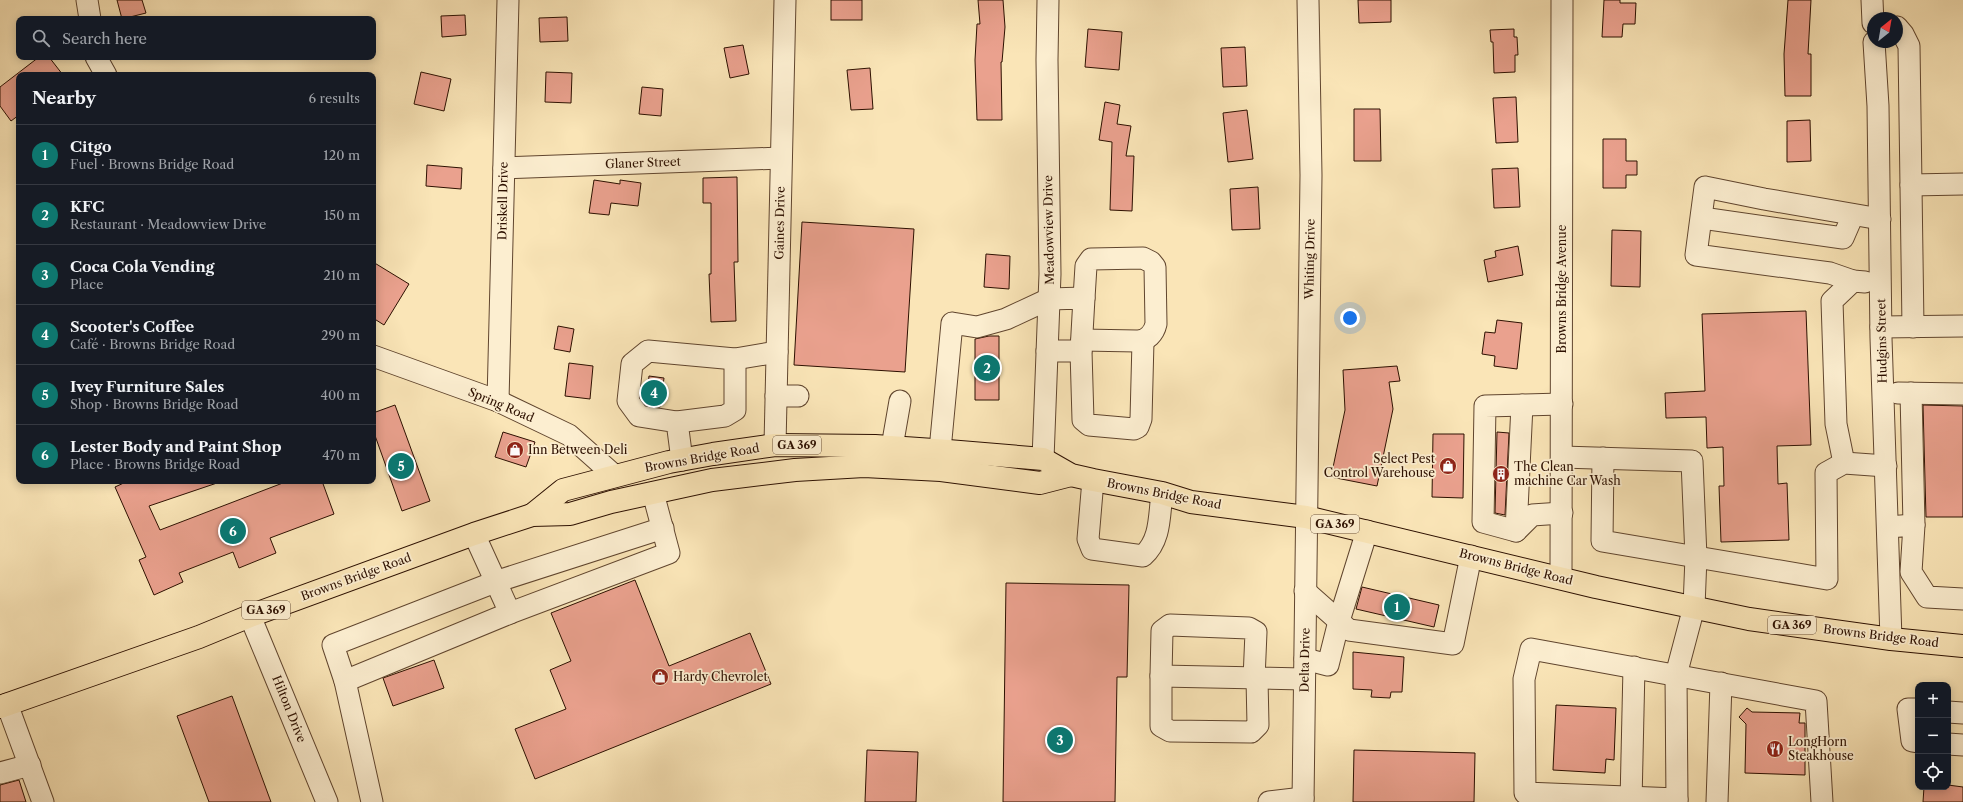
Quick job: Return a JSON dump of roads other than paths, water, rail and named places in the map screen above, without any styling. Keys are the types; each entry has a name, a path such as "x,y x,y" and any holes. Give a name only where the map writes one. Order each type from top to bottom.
{"main road":[{"name":"Browns Bridge Road","path":"532,515 563,490 682,460 775,445 892,447 1043,459 1071,475 1093,480 1162,493 1191,502 1306,517 1596,587 1749,619 1891,639 1963,646"},
{"name":"Browns Bridge Road","path":"3,705 199,637 250,616 474,534 532,515 570,514 611,502 712,480 795,470 864,466 941,470 1040,483 1071,475"}],"street":[{"path":"87,0 90,16"},
{"name":"Driskell Drive","path":"498,401 508,0"},
{"name":"Gaines Drive","path":"775,445 785,0"},
{"name":"Meadowview Drive","path":"1043,459 1049,299 1046,60 1048,0"},
{"name":"Whiting Drive","path":"1306,517 1311,175 1308,0"},
{"name":"Browns Bridge Avenue","path":"1562,0 1562,578"},
{"path":"1903,34 1909,46 1913,327"},
{"name":"Hudgins Street","path":"1874,48 1878,106 1881,327 1891,639"},
{"path":"98,60 104,72"},
{"name":"Glaner Street","path":"504,168 781,158"},
{"path":"1911,185 1963,184"},
{"path":"1880,219 1706,187 1696,255 1830,273 1853,282 1881,284"},
{"path":"1702,218 1843,238 1852,215"},
{"path":"1047,351 1082,346 1143,341 1151,334 1156,324 1156,274 1152,262 1143,258 1091,259 1086,266 1082,346 1083,420 1089,425 1134,429 1138,427 1141,419 1143,341"},
{"path":"1844,463 1836,424 1832,301 1853,282"},
{"path":"940,450 952,323 978,327 1006,319 1049,299 1084,298"},
{"path":"1881,327 1963,326"},
{"path":"735,359 735,410 725,416 677,422 639,416 628,401 632,364 648,350 735,359 777,352"},
{"name":"Spring Road","path":"378,362 498,401 569,435 615,476"},
{"path":"1883,393 1963,394"},
{"path":"1911,393 1914,525 1911,572 1918,586 1927,597 1963,599"},
{"path":"776,396 798,396"},
{"path":"892,447 900,401"},
{"path":"1516,531 1483,522 1485,406 1562,404"},
{"path":"1516,531 1522,405"},
{"path":"677,422 682,460"},
{"path":"1562,457 1692,461 1696,557 1694,607 1676,675 1677,800 1631,800 1525,793 1524,679 1530,649 1634,667 1676,675 1816,701 1822,802"},
{"path":"1603,458 1602,541 1827,579 1826,473 1844,463 1886,466"},
{"path":"1093,480 1088,539 1092,549 1143,556 1152,548 1157,537 1162,493"},
{"path":"345,681 510,613 670,554 653,493"},
{"path":"1516,531 1532,515 1562,513"},
{"name":"Delta Drive","path":"1303,800 1306,517"},
{"path":"1888,527 1914,525"},
{"path":"372,802 345,681 333,645 496,582 663,528"},
{"path":"1161,676 1256,679 1328,665 1339,621 1367,532"},
{"path":"474,534 510,613"},
{"path":"1306,591 1349,630 1453,644 1471,556"},
{"name":"Hilton Drive","path":"250,616 327,802"},
{"path":"1170,624 1249,628 1256,632 1258,725 1251,732 1170,731 1161,726 1161,676 1162,631 1170,624"},
{"path":"1631,800 1634,667"},
{"path":"1717,802 1720,683"},
{"path":"3,705 30,765 44,802"},
{"path":"1915,709 1908,709 1912,741 1915,742"},
{"path":"1951,712 1963,713"},
{"path":"1951,744 1963,745"},
{"path":"0,773 30,765"},
{"path":"1269,802 1303,800"}],"place":[{"name":"KFC","path":"987,368"},
{"name":"Scooter's Coffee","path":"654,393"},
{"name":"Inn Between Deli","path":"515,450"},
{"name":"Ivey Furniture Sales","path":"401,466"},
{"name":"Select Pest Control Warehouse","path":"1448,466"},
{"name":"The Clean machine Car Wash","path":"1501,474"},
{"name":"Lester Body and Paint Shop","path":"233,531"},
{"name":"Citgo","path":"1397,607"},
{"name":"Hardy Chevrolet","path":"660,677"},
{"name":"Coca Cola Vending","path":"1060,740"},
{"name":"LongHorn Steakhouse","path":"1775,749"}]}
